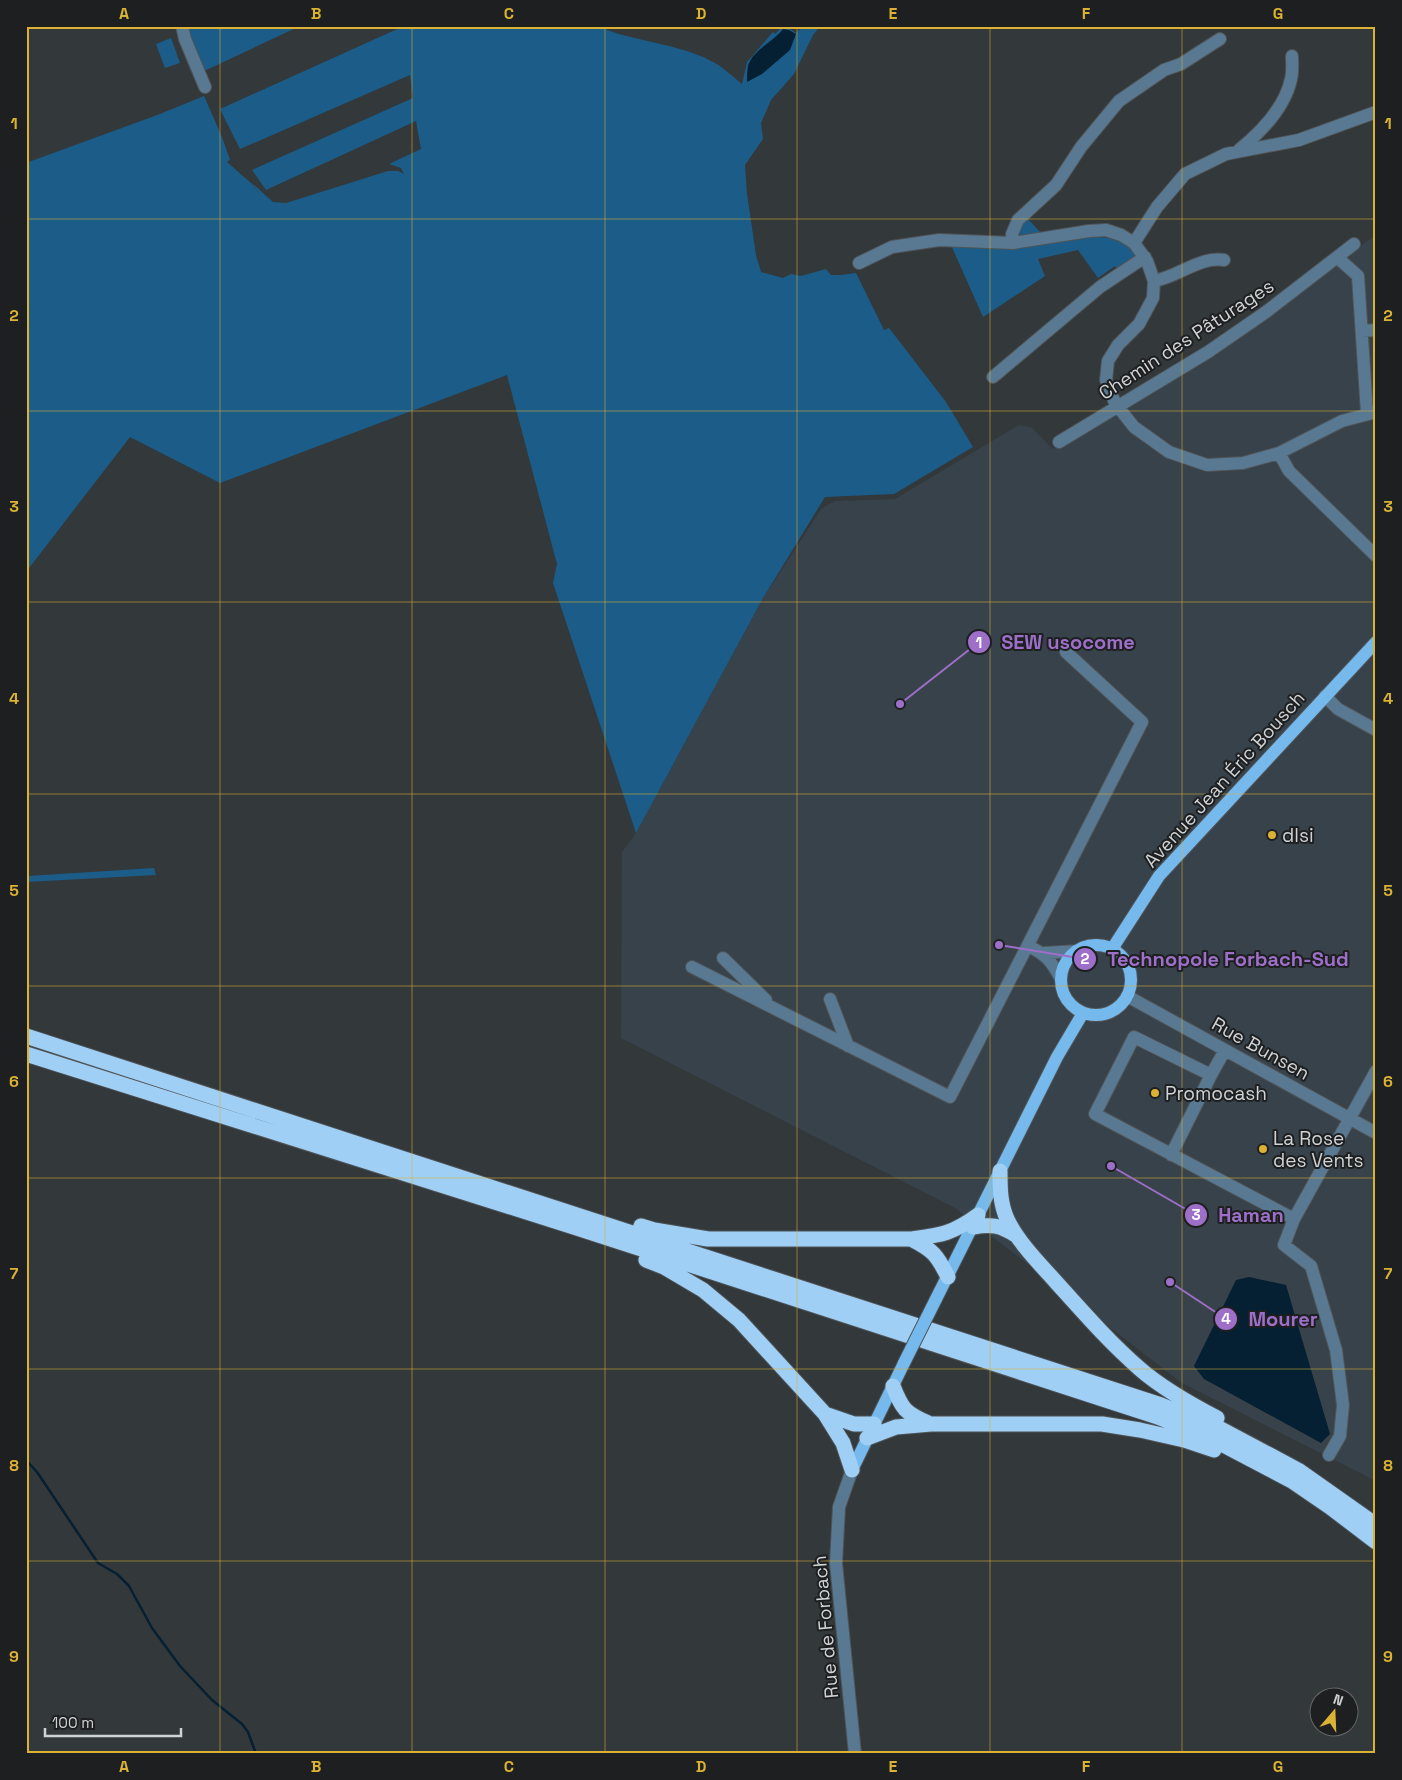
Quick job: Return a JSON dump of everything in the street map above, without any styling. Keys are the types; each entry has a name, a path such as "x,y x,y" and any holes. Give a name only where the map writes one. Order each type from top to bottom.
{"highway":[{"path":"26,1036 1161,1405 1222,1429 1376,1525"},
{"path":"26,1054 577,1228 1158,1417 1295,1475"},
{"path":"1000,1171 1002,1205 1007,1219 1017,1236 1101,1332 1142,1370 1184,1401 1265,1444 1330,1507 1376,1542"},
{"path":"520,1197 579,1209 654,1230 708,1239 911,1239 944,1235 975,1221 1004,1228 1017,1236"},
{"path":"577,1228 610,1246 664,1267 703,1290 739,1320 824,1414 843,1443 852,1470"},
{"path":"911,1239 927,1247 939,1258 948,1277"},
{"path":"893,1386 900,1405 912,1416 931,1424"},
{"path":"824,1414 854,1424 874,1424"},
{"path":"867,1438 896,1426 931,1424 1102,1424 1184,1440 1227,1455 1261,1472 1295,1475"}],"main road":[{"name":"Avenue Jean Éric Bousch","path":"1112,949 1159,876 1376,642"},
{"path":"1101,946 1112,949 1123,959 1129,970 1131,984 1127,996 1119,1006 1108,1013 1098,1015 1083,1013 1070,1004 1062,990 1061,979 1064,966 1073,954 1085,947 1101,946"},
{"path":"852,1470 1057,1057 1083,1013"}],"street":[{"path":"182,26 185,39 205,87"},
{"path":"1013,243 1012,234 1018,220 1056,185 1081,147 1119,101 1164,70 1181,64 1220,39"},
{"path":"1238,151 1260,133 1280,106 1291,79 1292,56"},
{"path":"1134,243 1157,207 1185,174 1226,154 1299,140 1376,112"},
{"path":"859,263 892,247 939,240 1013,243 1106,230 1121,235 1134,243 1145,257 1154,280 1153,298 1139,324 1118,345 1108,361 1106,380 1117,406 1134,427 1169,452 1207,465 1243,464 1279,453 1342,421 1372,413 1362,331 1358,276 1338,258"},
{"name":"Chemin des Pâturages","path":"1059,442 1208,352 1266,312 1354,244"},
{"path":"993,376 1100,287 1145,257"},
{"path":"1154,280 1164,279 1213,258 1224,260"},
{"path":"1362,331 1376,330"},
{"path":"1279,453 1289,471 1376,556"},
{"path":"692,967 950,1097 1142,722 1066,652"},
{"path":"1325,696 1338,709 1376,730"},
{"path":"1028,946 1043,953 1054,966 1061,979"},
{"path":"1043,953 1078,951"},
{"path":"724,958 775,1009"},
{"name":"Rue Bunsen","path":"1127,996 1376,1133"},
{"path":"830,999 848,1046"},
{"path":"1211,1075 1134,1038 1095,1114 1294,1219"},
{"path":"1171,1155 1225,1050"},
{"path":"1329,1455 1340,1436 1343,1405 1336,1350 1311,1266 1284,1245 1294,1219 1376,1070"},
{"name":"Rue de Forbach","path":"852,1470 839,1507 836,1563 855,1754"}],"shaded area":[{"path":"185,26 300,26 202,72"},
{"path":"404,26 597,26 625,36 670,46 698,55 719,66 742,84 747,62 773,32 775,34 780,29 789,26 796,33 803,26 820,26 813,35 794,74 771,100 761,123 763,139 745,165 747,194 756,255 761,272 783,278 791,274 801,276 826,269 831,275 856,273 884,330 889,328 946,402 973,447 894,494 825,497 763,598 636,833 553,583 557,564 507,375 220,483 130,437 26,572 26,163 204,96 222,137 230,160 227,162 252,184 260,195 252,183 273,202 286,203 388,171 398,171 404,174 401,168 389,164 421,149 416,121 266,190 252,170 413,98 410,75 240,149 220,109"},
{"path":"783,29 796,34 790,50 762,74 747,82 750,61 758,51"},
{"path":"171,38 180,63 165,68 156,44"},
{"path":"1026,217 1041,233 1018,235 1017,230"},
{"path":"1376,235 1376,1481 1182,1383 955,1208 621,1038 622,852 636,833 763,598 822,508 835,501 895,499 1019,425 1031,427 1053,449 1114,412 1130,407"},
{"path":"1094,237 1113,239 1125,243 1134,251 1137,257 1118,270 1115,266 1098,278 1078,250 1038,259 1045,276 983,317 951,245 1001,249"},
{"path":"154,868 156,875 26,882 26,876"},
{"path":"1249,1277 1286,1285 1330,1434 1321,1443 1204,1379 1194,1366 1236,1280"}],"waterway":[{"path":"26,1460 37,1472 98,1563 117,1574 129,1586 152,1628 180,1666 212,1700 242,1724 248,1732 256,1754"}],"place":[{"name":"SEW usocome","path":"900,704"},
{"name":"dlsi","path":"1272,835"},
{"name":"Technopole Forbach-Sud","path":"999,945"},
{"name":"Promocash","path":"1155,1093"},
{"name":"La Rose des Vents","path":"1263,1149"},
{"name":"Haman","path":"1111,1166"},
{"name":"Mourer","path":"1170,1282"}]}
